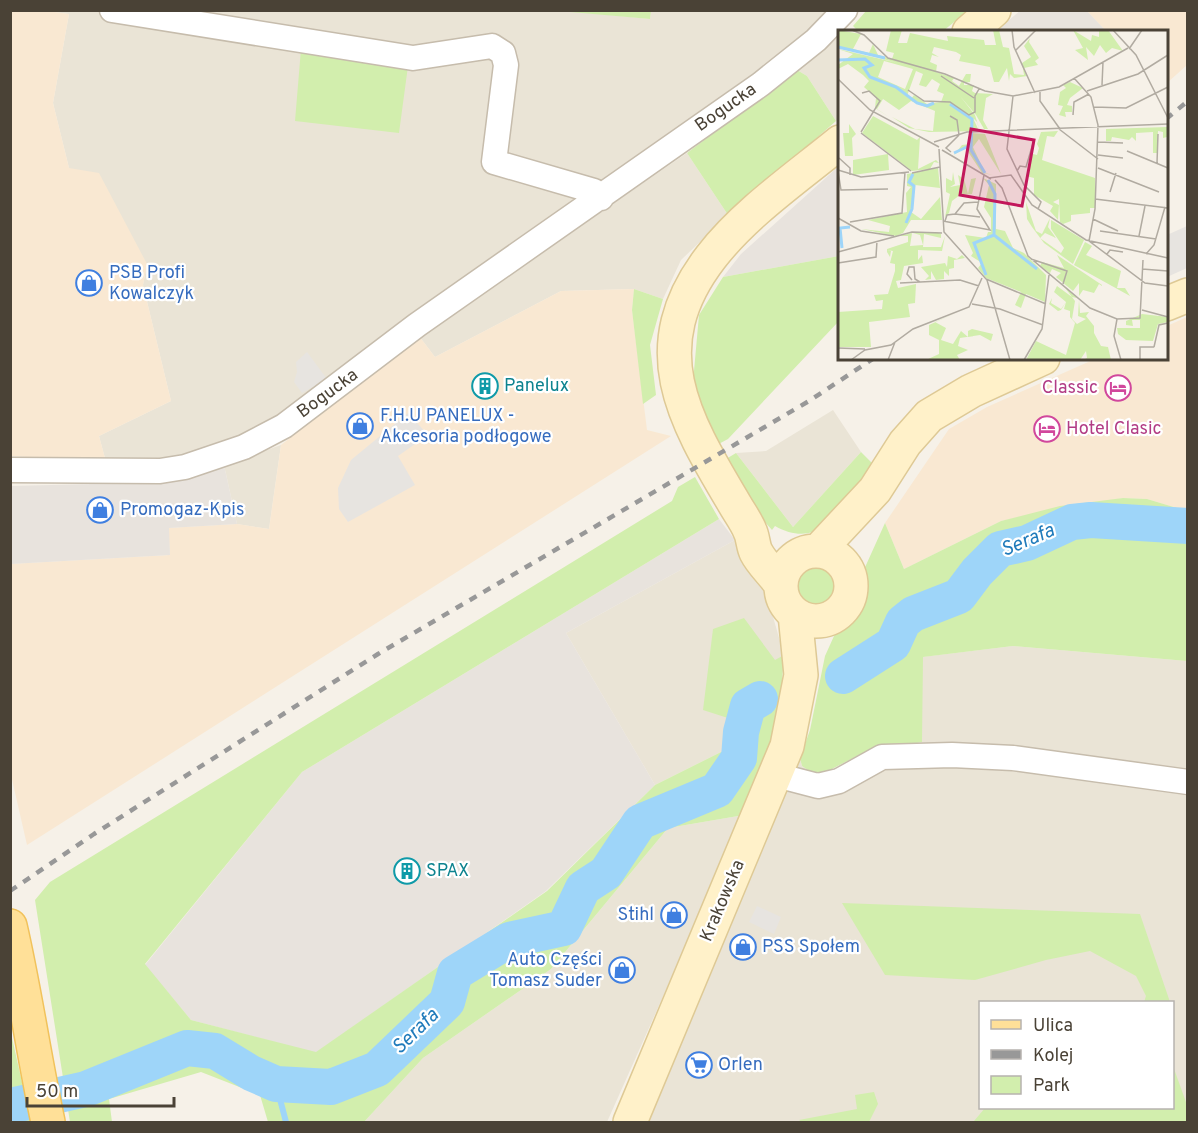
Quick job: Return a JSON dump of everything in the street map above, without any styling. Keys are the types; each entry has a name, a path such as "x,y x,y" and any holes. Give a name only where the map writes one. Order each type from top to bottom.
{"main road":[{"path":"971,30 994,10"},
{"path":"838,144 748,219 711,256 689,290 677,323 673,361 680,400 698,442 750,529 756,552 788,599 815,621 836,615 849,598 853,549 875,490 905,443 929,416 965,394 1039,360"},
{"path":"1168,304 1188,295"},
{"path":"788,599 789,564 812,552 875,490"},
{"path":"750,529 812,552 838,558 850,577"},
{"name":"Krakowska","path":"630,1122 776,775 794,721 801,675 788,599"},
{"name":"Krakowska","path":"801,675 816,651 822,631 836,615"},
{"path":"10,926 23,980 34,1055 48,1122"}],"street":[{"path":"112,10 412,58 492,46 503,54 506,65 494,162 594,191 601,198"},
{"name":"Bogucka","path":"10,470 160,471 185,467 265,437 357,372 417,325 601,198 777,72 845,10"},
{"path":"776,775 818,786 839,781 882,757 952,755 1014,758 1188,782"}],"shaded area":[{"path":"559,10 650,19 651,10 828,11 793,45 654,154 258,433 159,464 106,462 99,436 171,401 143,285 147,264 69,168 53,103 69,14 48,11"},
{"path":"1021,10 1087,11 1105,30 997,30"},
{"path":"10,11 48,11 69,14 53,103 69,168 99,173 147,264 143,285 171,401 99,436 106,462 11,456"},
{"path":"1087,11 1187,11 1187,65 1168,82 1168,30 1105,30"},
{"path":"838,38 838,120 836,121 807,76 797,70"},
{"path":"687,153 728,215 681,260 663,299 634,289 561,291 435,357 419,336"},
{"path":"838,167 838,256 723,277 741,254"},
{"path":"1187,226 1187,268 1168,277 1168,235"},
{"path":"634,289 632,310 647,430 671,436 27,845 11,775 10,564 170,555 168,528 237,524 269,529 281,445 419,336 435,357 561,291"},
{"path":"1187,317 1187,511 1147,499 1123,498 1001,521 904,569 885,523 949,429 987,407 1093,360 1168,360 1168,326"},
{"path":"307,352 327,379 302,393 294,382 297,372 296,362"},
{"path":"833,410 861,452 793,527 736,453 766,451"},
{"path":"408,413 428,435 398,456 415,485 348,522 339,509 338,488 351,460"},
{"path":"281,445 269,529 237,524 224,465"},
{"path":"224,465 237,524 169,528 170,555 11,564 11,486 170,482"},
{"path":"719,519 735,540 566,633 655,785 546,891 316,1053 191,1020 145,965 302,772"},
{"path":"735,540 767,596 784,655 739,688 723,751 655,785 566,633"},
{"path":"1013,646 1187,661 1187,1122 649,1122 800,758 802,766 812,773 838,768 861,754 922,742 922,657"},
{"path":"744,815 607,1122 364,1122 423,1058 551,969 668,828"},
{"path":"757,906 781,917 774,934 749,922"}],"green space":[{"path":"651,10 650,19 559,11"},
{"path":"866,10 968,11 944,30 857,30 853,26"},
{"path":"301,49 408,66 399,133 295,121"},
{"path":"797,70 807,76 836,121 728,215 687,153"},
{"path":"838,256 838,322 728,439 713,447 693,382 699,315 723,277"},
{"path":"634,289 663,299 650,345 656,395 643,404 632,310"},
{"path":"861,452 872,463 856,492 835,519 822,528 808,533 792,533 775,526 772,530 748,503 721,462 736,453 793,527"},
{"path":"695,477 719,519 302,772 145,964 191,1020 316,1052 547,891 655,785 723,751 731,719 703,710 713,629 744,618 775,660 784,655 779,723 744,815 668,828 551,969 423,1058 364,1122 268,1122 260,1095 201,1072 109,1099 112,1122 70,1122 35,900 50,882 672,501 678,487"},
{"path":"1123,498 1147,499 1187,511 1187,661 1013,646 923,657 922,742 861,754 822,774 812,773 802,766 800,758 810,730 825,656 885,523 904,569 1001,521 1060,506"},
{"path":"816,567 830,573 836,587 830,601 816,607 802,601 796,587 802,573"},
{"path":"842,903 1140,914 1170,1001 1144,1001 1146,996 1136,976 1090,951 1046,960 975,980 885,975"},
{"path":"10,1029 31,1122 11,1122"},
{"path":"1174,1069 1187,1105 1187,1122 974,1121 984,1109 1174,1109"},
{"path":"874,1092 878,1104 869,1122 802,1122 799,1120 857,1109 855,1095"}],"waterway":[{"name":"Serafa","path":"843,676 893,644 903,622 913,614 959,596 977,572 1000,549 1027,543 1072,522 1091,520 1188,526"},
{"name":"Serafa","path":"10,1106 86,1089 187,1048 215,1051 251,1073 276,1084 331,1087 377,1069 447,1002 455,973 509,940 564,928 583,888 606,873 640,822 717,790 739,758 741,732 748,706 760,699"},
{"path":"276,1084 286,1122"}],"railway":[{"path":"1168,117 1188,101"},
{"path":"10,891 94,834 378,654 809,401 871,360"}],"place":[{"name":"PSB Profi Kowalczyk","path":"89,283"},
{"name":"Panelux","path":"485,386"},
{"name":"Classic","path":"1118,388"},
{"name":"F.H.U PANELUX - Akcesoria podłogowe","path":"360,426"},
{"name":"Hotel Clasic","path":"1047,429"},
{"name":"Promogaz-Kpis","path":"100,510"},
{"name":"SPAX","path":"407,871"},
{"name":"Stihl","path":"674,915"},
{"name":"PSS Społem","path":"743,947"},
{"name":"Auto Części Tomasz Suder","path":"622,970"},
{"name":"Orlen","path":"699,1065"}]}
